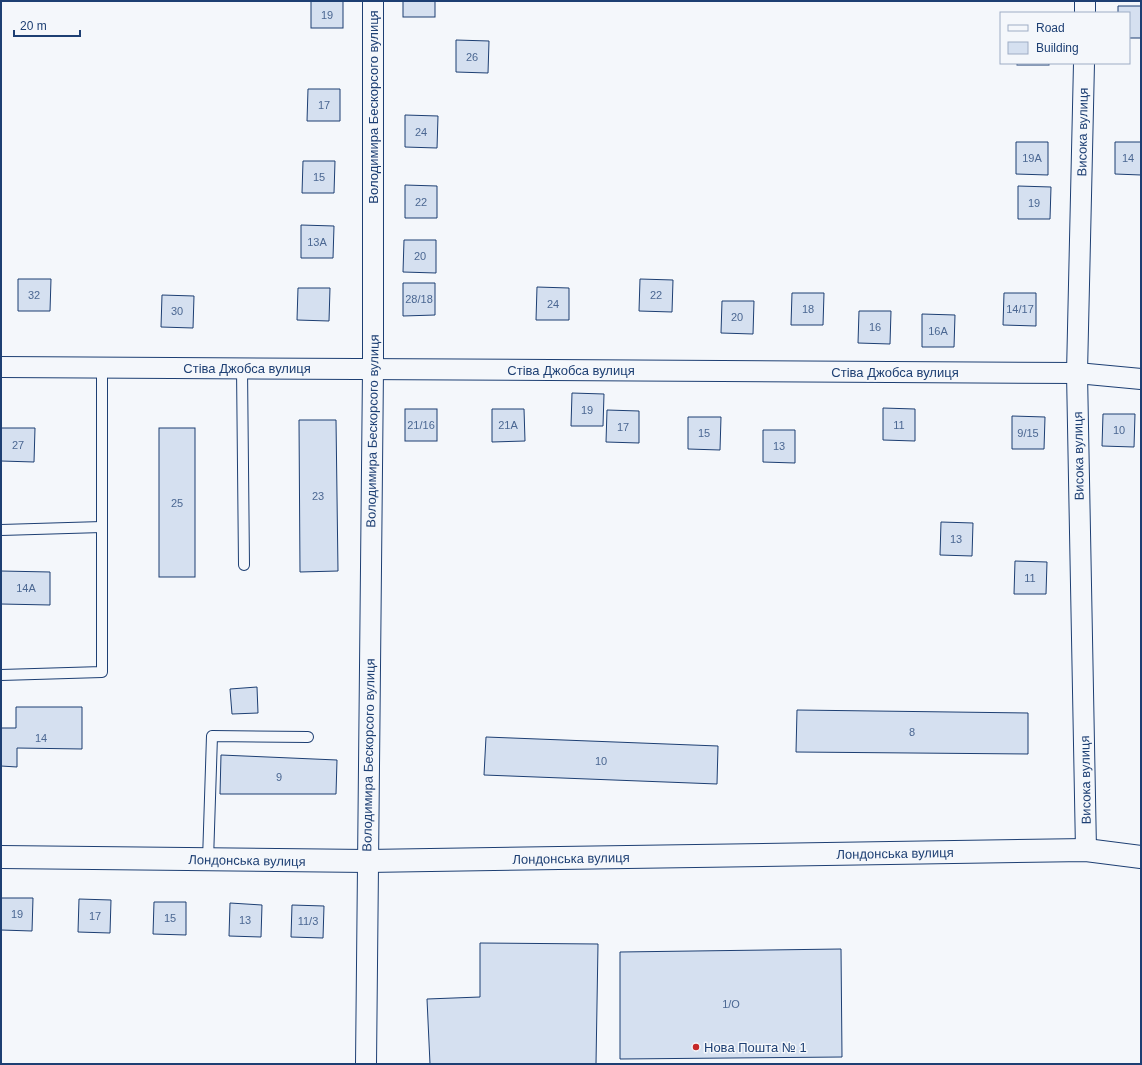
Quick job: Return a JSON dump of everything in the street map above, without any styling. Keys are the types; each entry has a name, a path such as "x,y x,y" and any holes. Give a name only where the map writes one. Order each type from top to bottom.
{"street":[{"name":"Володимира Бескорсого вулиця","path":"366,1064 373,369 373,1"},
{"path":"1085,1 1085,12"},
{"name":"Висока вулиця","path":"1084,64 1077,373 1086,850"},
{"name":"Стіва Джобса вулиця","path":"1,367 1077,373 1141,379"},
{"name":"Лондонська вулиця","path":"1,857 367,861 1086,850 1141,857"}],"lane":[{"path":"1,675 102,672 102,367"},
{"path":"242,368 244,565"},
{"path":"1,530 102,527"},
{"path":"208,860 212,736 308,737"}],"building":[{"path":"311,1 343,1 343,28 311,28"},
{"path":"403,1 435,1 435,17 403,17"},
{"path":"1118,6 1141,6 1141,38 1130,38 1130,12 1118,12"},
{"path":"456,40 489,41 488,73 456,72"},
{"path":"1017,64 1049,64 1049,65"},
{"path":"308,89 340,89 340,121 307,121"},
{"path":"405,115 438,116 437,148 405,147"},
{"path":"1016,142 1048,142 1048,175 1016,174"},
{"path":"1115,142 1141,142 1141,175 1115,174"},
{"path":"303,161 335,161 334,193 302,193"},
{"path":"405,185 437,186 437,218 405,218"},
{"path":"1018,186 1051,187 1050,219 1018,219"},
{"path":"301,225 334,226 333,258 301,258"},
{"path":"404,240 436,240 436,273 403,272"},
{"path":"18,279 51,279 50,311 18,311"},
{"path":"640,279 673,280 672,312 639,311"},
{"path":"403,283 435,283 435,315 403,316"},
{"path":"537,287 569,288 569,320 536,320"},
{"path":"298,288 330,288 329,321 297,320"},
{"path":"792,293 824,293 823,325 791,325"},
{"path":"1004,293 1036,293 1036,326 1003,325"},
{"path":"162,295 194,296 193,328 161,327"},
{"path":"722,301 754,301 753,334 721,333"},
{"path":"859,311 891,311 890,344 858,343"},
{"path":"922,314 955,315 954,347 922,347"},
{"path":"572,393 604,394 603,426 571,426"},
{"path":"883,408 915,409 915,441 883,440"},
{"path":"405,409 437,409 437,441 405,441"},
{"path":"492,409 524,409 525,441 492,442"},
{"path":"607,410 639,411 639,443 606,442"},
{"path":"1103,414 1135,414 1134,447 1102,446"},
{"path":"1012,416 1045,417 1044,449 1012,449"},
{"path":"688,417 721,417 720,450 688,449"},
{"path":"299,420 336,420 338,571 300,572"},
{"path":"1,428 35,428 34,462 1,461"},
{"path":"159,428 195,428 195,577 159,577"},
{"path":"763,430 795,430 795,463 763,462"},
{"path":"941,522 973,523 972,556 940,555"},
{"path":"1015,561 1047,562 1046,594 1014,594"},
{"path":"1,571 50,572 50,605 1,604"},
{"path":"257,687 258,713 232,714 230,689"},
{"path":"16,707 82,707 82,749 17,748 17,767 1,766 1,728 16,728"},
{"path":"797,710 1028,713 1028,754 796,752"},
{"path":"486,737 718,746 717,784 484,775"},
{"path":"221,755 337,760 336,794 220,794"},
{"path":"1,898 33,898 32,931 1,930"},
{"path":"79,899 111,900 110,933 78,932"},
{"path":"154,902 186,902 186,935 153,934"},
{"path":"230,903 262,905 261,937 229,936"},
{"path":"292,905 324,906 323,938 291,937"},
{"path":"480,943 598,944 596,1064 430,1064 427,999 480,997"},
{"path":"841,949 842,1057 620,1059 620,952"}],"place":[{"name":"Нова Пошта № 1","path":"696,1047"}]}
